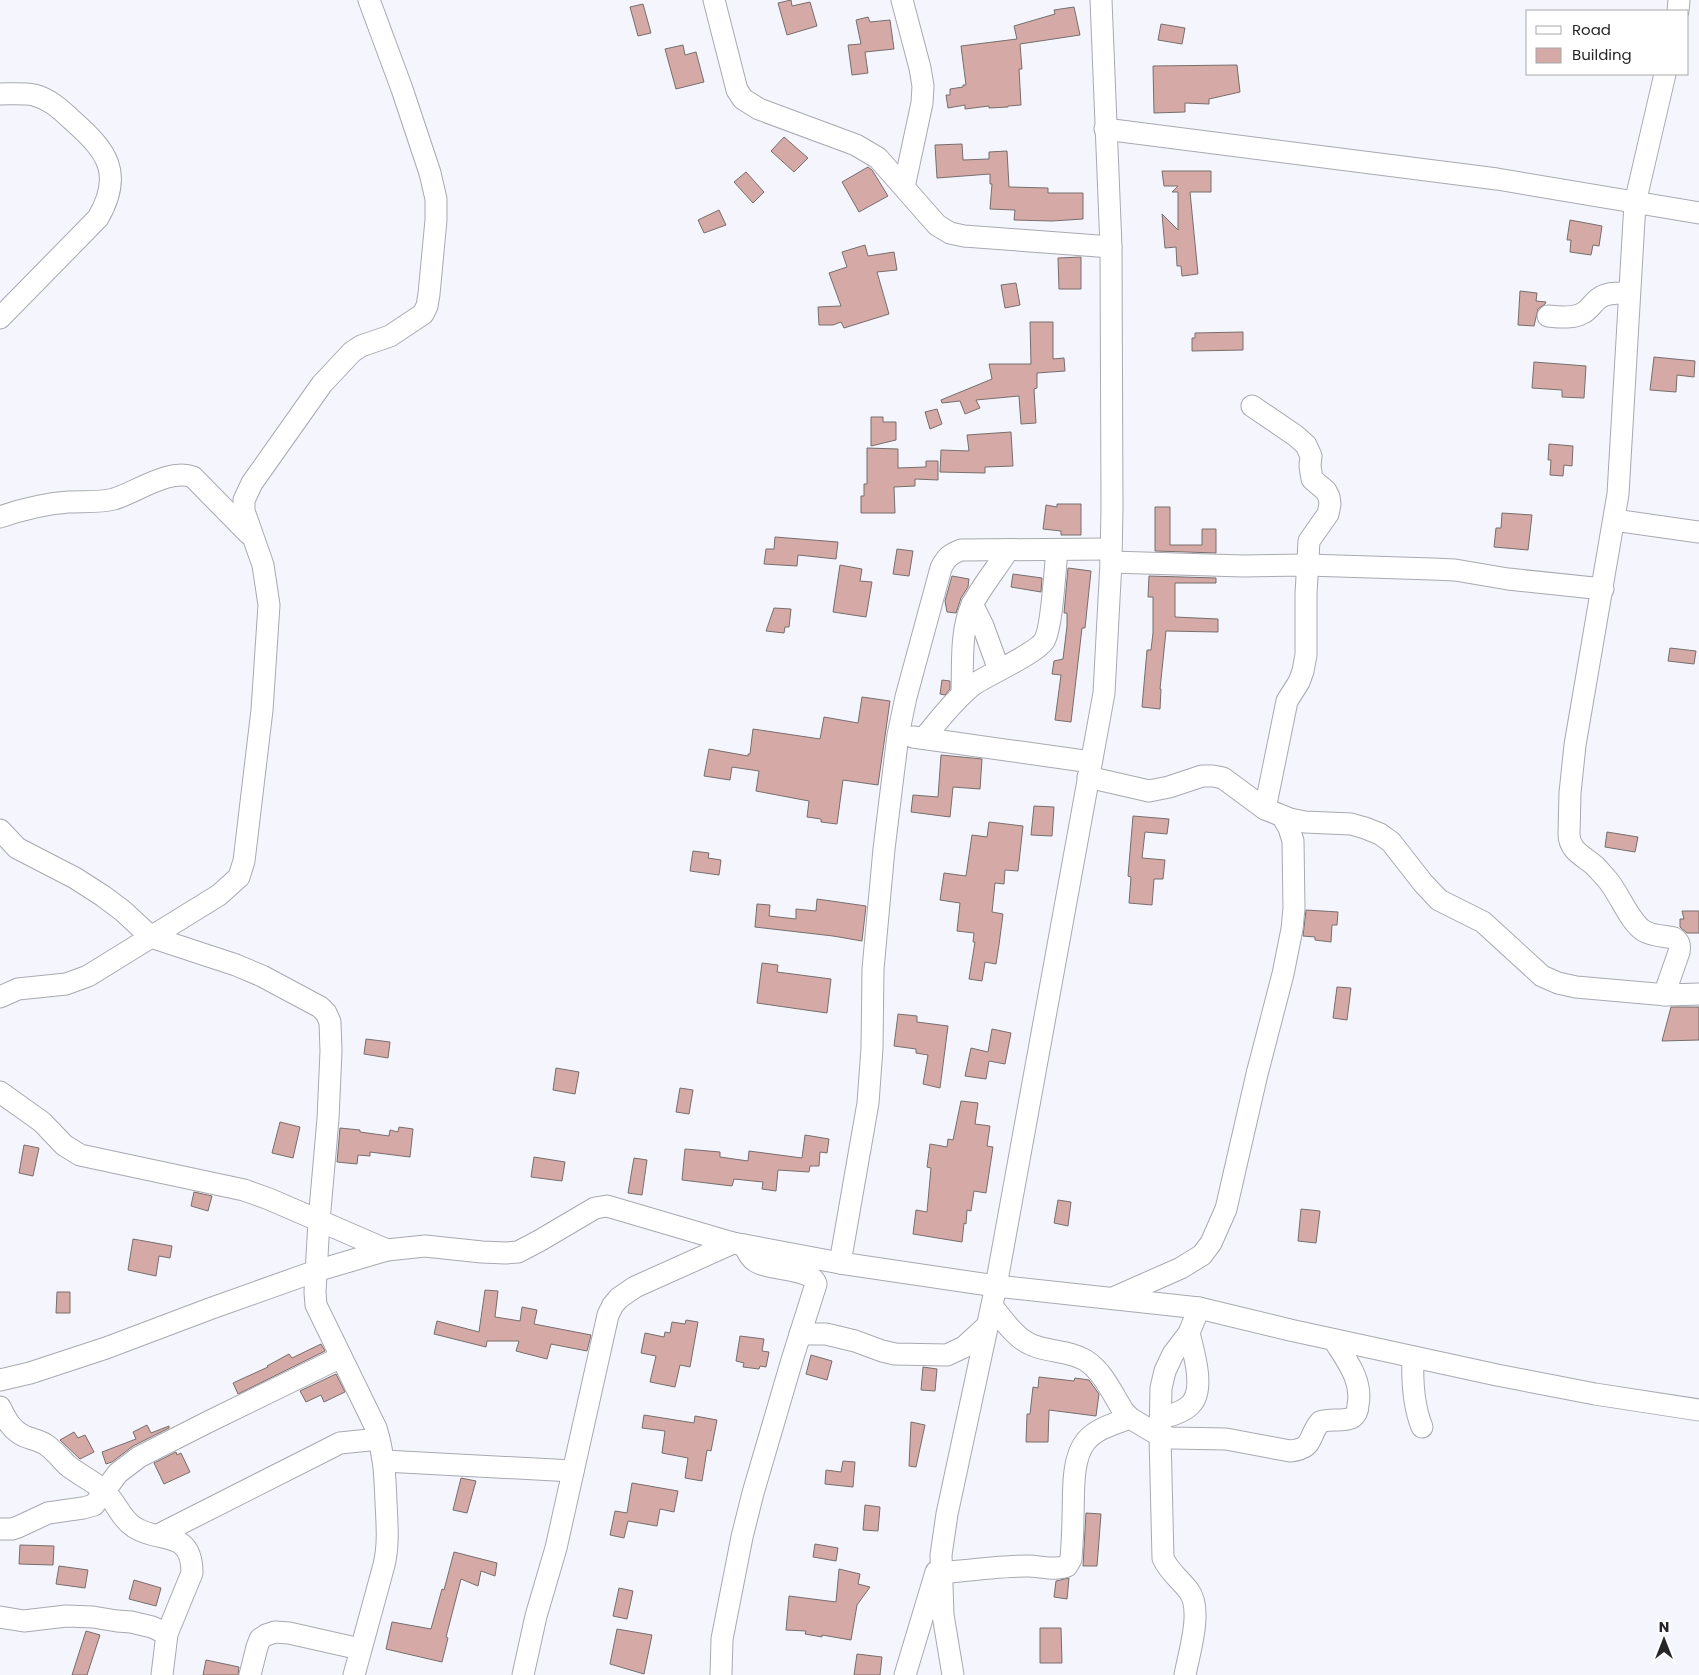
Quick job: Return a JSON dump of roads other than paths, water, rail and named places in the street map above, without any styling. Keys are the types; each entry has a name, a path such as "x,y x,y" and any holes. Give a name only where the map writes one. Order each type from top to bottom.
{"street":[{"path":"0,997 18,989 66,984 82,978 219,895 239,877 244,861 262,710 270,605 263,565 244,511 244,500 252,483 322,384 356,349 390,336 423,314 427,306 429,294 436,199 430,173 402,89 369,0"},
{"path":"714,0 738,90 743,99 759,109 865,149 878,158 937,225 950,233 964,236 1111,247"},
{"path":"902,0 923,86 922,102 904,187"},
{"path":"905,1675 941,1564 948,1514 992,1306 1104,693 1112,508 1111,247 1100,0"},
{"path":"1664,995 1680,946 1678,941 1674,938 1645,932 1635,924 1608,880 1595,866 1577,852 1569,840 1570,793 1575,746 1618,494 1635,203 1665,75"},
{"path":"0,94 21,93 52,102 94,139 105,156 110,173 110,188 105,205 98,218 0,318"},
{"path":"1105,129 1497,179 1699,214"},
{"path":"1548,316 1576,316 1583,313 1598,299 1607,294 1629,293"},
{"path":"1252,406 1306,445 1311,456 1310,473 1312,479 1326,490 1329,497 1328,514 1309,541 1306,594 1306,655 1300,682 1287,701 1274,812"},
{"path":"0,516 26,508 67,502 108,500 170,476 186,474 193,477 254,540"},
{"path":"1614,520 1699,532"},
{"path":"840,1263 868,1103 872,1048 873,969 884,850 898,735 916,660 945,558 961,550 1057,550 1243,566 1308,565 1455,570 1508,579 1603,589"},
{"path":"962,694 966,627 972,604 1008,550"},
{"path":"924,738 962,694 1044,641 1049,626 1057,550"},
{"path":"972,604 983,626 999,670"},
{"path":"898,735 924,738 1090,769 1149,791 1169,787 1202,776 1223,778 1274,812 1290,819 1304,822 1351,824 1380,834 1391,842 1439,900 1483,922 1542,976 1558,983 1576,987 1664,995 1699,994"},
{"path":"1112,1298 1181,1268 1202,1255 1211,1243 1226,1210 1257,1074 1283,974 1292,928 1294,908 1293,841 1290,828 1274,812"},
{"path":"0,830 17,848 75,878 123,911 151,936 204,953 262,976 320,1006 330,1022 331,1051 328,1118 319,1220 316,1306 376,1428 384,1461 388,1549 354,1675"},
{"path":"0,1092 42,1122 64,1145 80,1155 244,1190 270,1199 386,1250"},
{"path":"0,1380 30,1373 106,1348 316,1271 386,1250 425,1246 482,1252 518,1252 595,1208 607,1206 738,1244 840,1263 992,1306 1112,1298 1198,1308 1413,1357 1595,1394 1699,1410"},
{"path":"721,1675 722,1639 742,1537 753,1493 816,1284 815,1279 808,1274 761,1264 738,1244"},
{"path":"523,1675 536,1616 556,1548 604,1325 613,1306 625,1292 635,1287 738,1244"},
{"path":"800,1334 826,1334 895,1354 948,1355 964,1347 992,1306"},
{"path":"992,1306 1023,1341 1046,1349 1077,1356 1086,1361 1098,1371 1124,1412 1130,1418 1160,1427 1172,1438 1226,1439 1277,1450 1300,1450 1308,1445 1320,1422 1350,1419 1354,1416 1359,1402 1356,1378 1334,1340"},
{"path":"1185,1675 1196,1617 1194,1602 1190,1592 1167,1568 1163,1558 1161,1388 1165,1371 1173,1354 1189,1332 1198,1308"},
{"path":"1160,1427 1185,1409 1196,1395 1198,1386 1197,1371 1189,1332"},
{"path":"0,1529 18,1528 48,1513 89,1507 98,1500 118,1473 139,1457 341,1357"},
{"path":"1413,1357 1413,1387 1418,1418 1422,1427"},
{"path":"0,1407 14,1430 44,1443 78,1473 104,1490 131,1525 135,1528 175,1540 189,1552 192,1573 167,1634 162,1675"},
{"path":"941,1564 991,1568 1028,1566 1060,1568 1067,1566 1071,1559 1073,1494 1078,1455 1085,1442 1094,1434 1130,1418"},
{"path":"158,1535 340,1443 379,1439"},
{"path":"384,1461 573,1471"},
{"path":"941,1564 943,1615 953,1675"},
{"path":"0,1618 24,1621 66,1616 93,1617 131,1622 152,1627 167,1634"},
{"path":"250,1675 260,1639 275,1632 289,1633 360,1649"}]}
